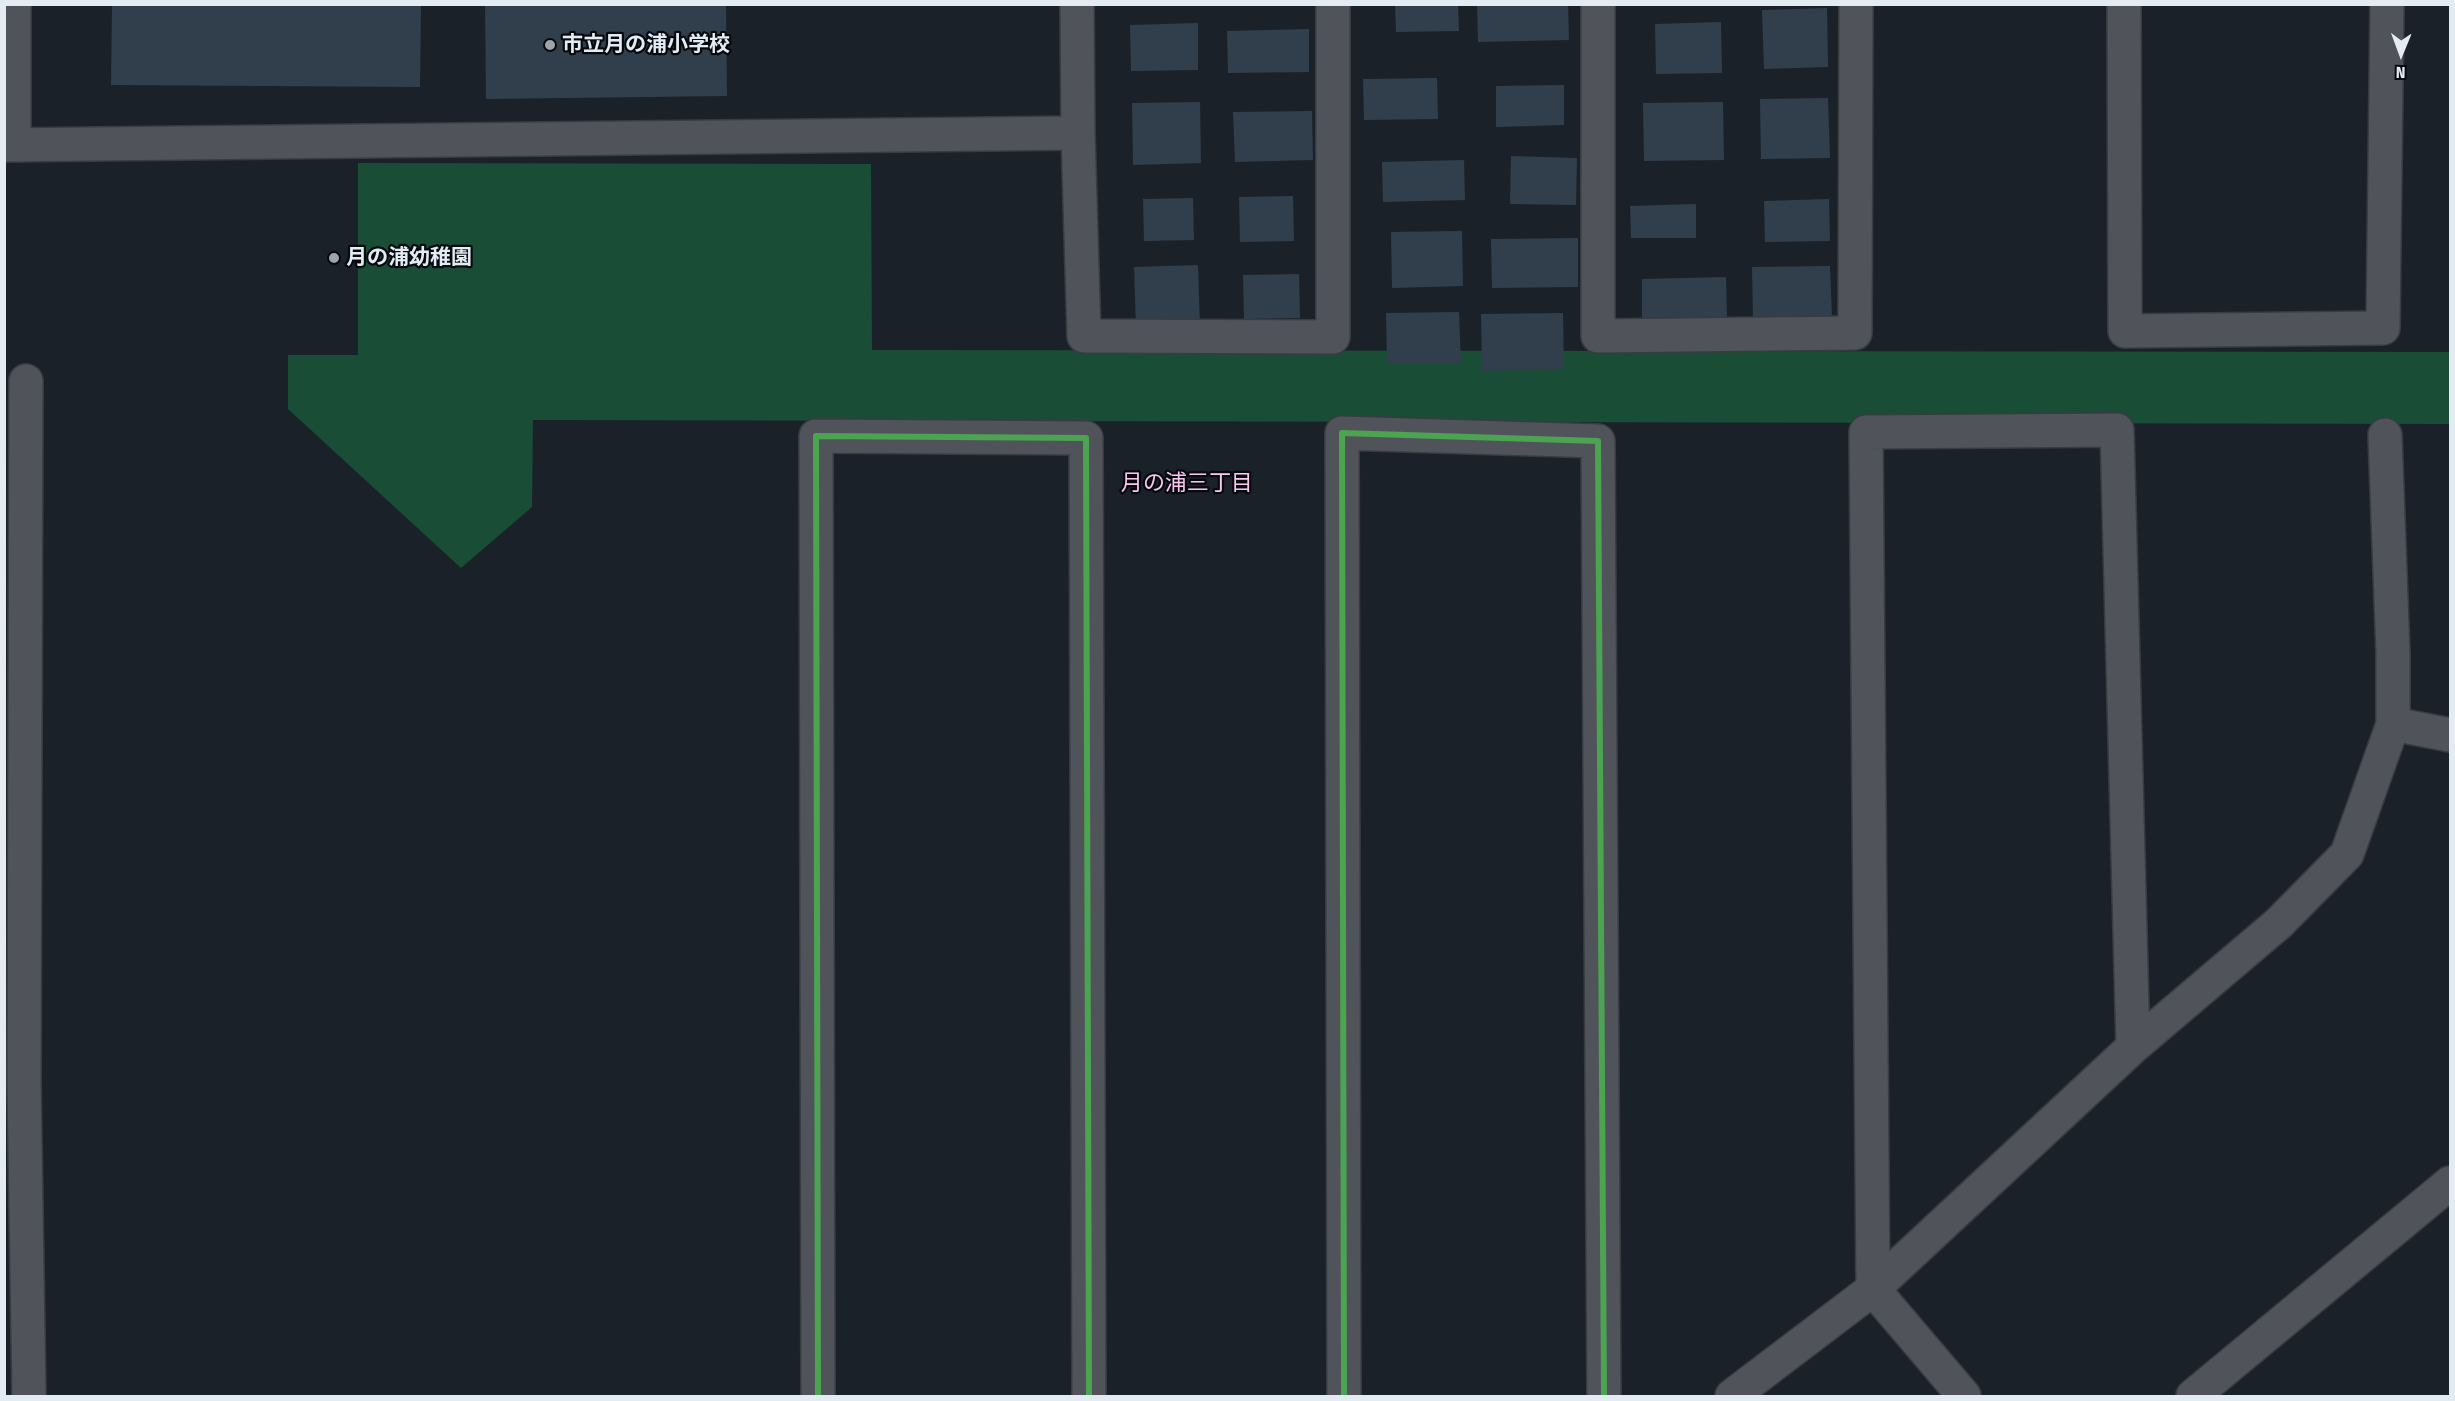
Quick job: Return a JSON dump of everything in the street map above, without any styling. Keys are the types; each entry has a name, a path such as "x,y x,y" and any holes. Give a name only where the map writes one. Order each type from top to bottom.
{"street":[{"path":"14,4 9,145 1078,133"},
{"path":"1077,4 1084,336 1333,337 1333,4"},
{"path":"1598,4 1598,336 1856,333 1856,4"},
{"path":"2124,4 2125,331 2383,328 2387,4"},
{"path":"26,381 14,1082 29,1396"},
{"path":"1964,1396 1873,1289 1866,432 2117,430 2133,1047"},
{"path":"1344,1396 1342,433 1598,441 1604,1396"},
{"path":"1732,1396 1873,1289 2133,1047 2279,923 2347,854 2393,724 2393,654 2385,435"},
{"path":"818,1396 816,436 1086,438 1089,1396"},
{"path":"2393,724 2451,735"},
{"path":"2193,1396 2451,1183"}],"green space":[{"path":"358,163 871,164 872,350 2450,352 2450,424 533,420 532,507 461,568 288,409 288,355 358,355"}],"building":[{"path":"485,4 726,4 727,96 486,99"},
{"path":"1395,4 1458,4 1459,31 1396,32"},
{"path":"1477,4 1568,4 1569,40 1478,42"},
{"path":"112,5 421,5 420,87 111,85"},
{"path":"1827,8 1828,67 1764,69 1762,10"},
{"path":"1721,22 1722,73 1656,74 1655,24"},
{"path":"1198,23 1198,70 1131,71 1130,25"},
{"path":"1309,29 1309,72 1228,73 1227,31"},
{"path":"1437,78 1438,119 1364,120 1363,79"},
{"path":"1564,85 1564,125 1496,127 1496,86"},
{"path":"1828,98 1830,158 1761,159 1760,99"},
{"path":"1200,102 1201,163 1133,165 1132,103"},
{"path":"1723,102 1724,160 1644,161 1643,103"},
{"path":"1312,111 1313,160 1235,162 1233,112"},
{"path":"1511,156 1577,158 1576,205 1510,204"},
{"path":"1464,160 1465,200 1383,202 1382,162"},
{"path":"1293,196 1294,241 1240,242 1239,197"},
{"path":"1193,198 1194,240 1144,241 1143,199"},
{"path":"1829,199 1830,241 1765,242 1764,201"},
{"path":"1696,204 1696,238 1631,238 1630,206"},
{"path":"1462,231 1463,286 1392,288 1391,232"},
{"path":"1578,238 1578,287 1492,288 1491,239"},
{"path":"1198,265 1200,328 1136,329 1134,267"},
{"path":"1830,266 1832,318 1753,319 1752,267"},
{"path":"1299,274 1300,318 1244,319 1243,275"},
{"path":"1726,277 1727,319 1642,321 1642,279"},
{"path":"1459,312 1461,363 1387,364 1386,313"},
{"path":"1563,313 1564,369 1482,371 1481,314"}],"cycle path":[{"path":"1344,1396 1342,433 1598,441 1604,1396"},
{"path":"818,1396 816,436 1086,438 1089,1396"}],"place":[{"name":"市立月の浦小学校","path":"550,45"},
{"name":"月の浦幼稚園","path":"334,258"}],"district":[{"name":"月の浦三丁目","path":"1187,484"}]}
